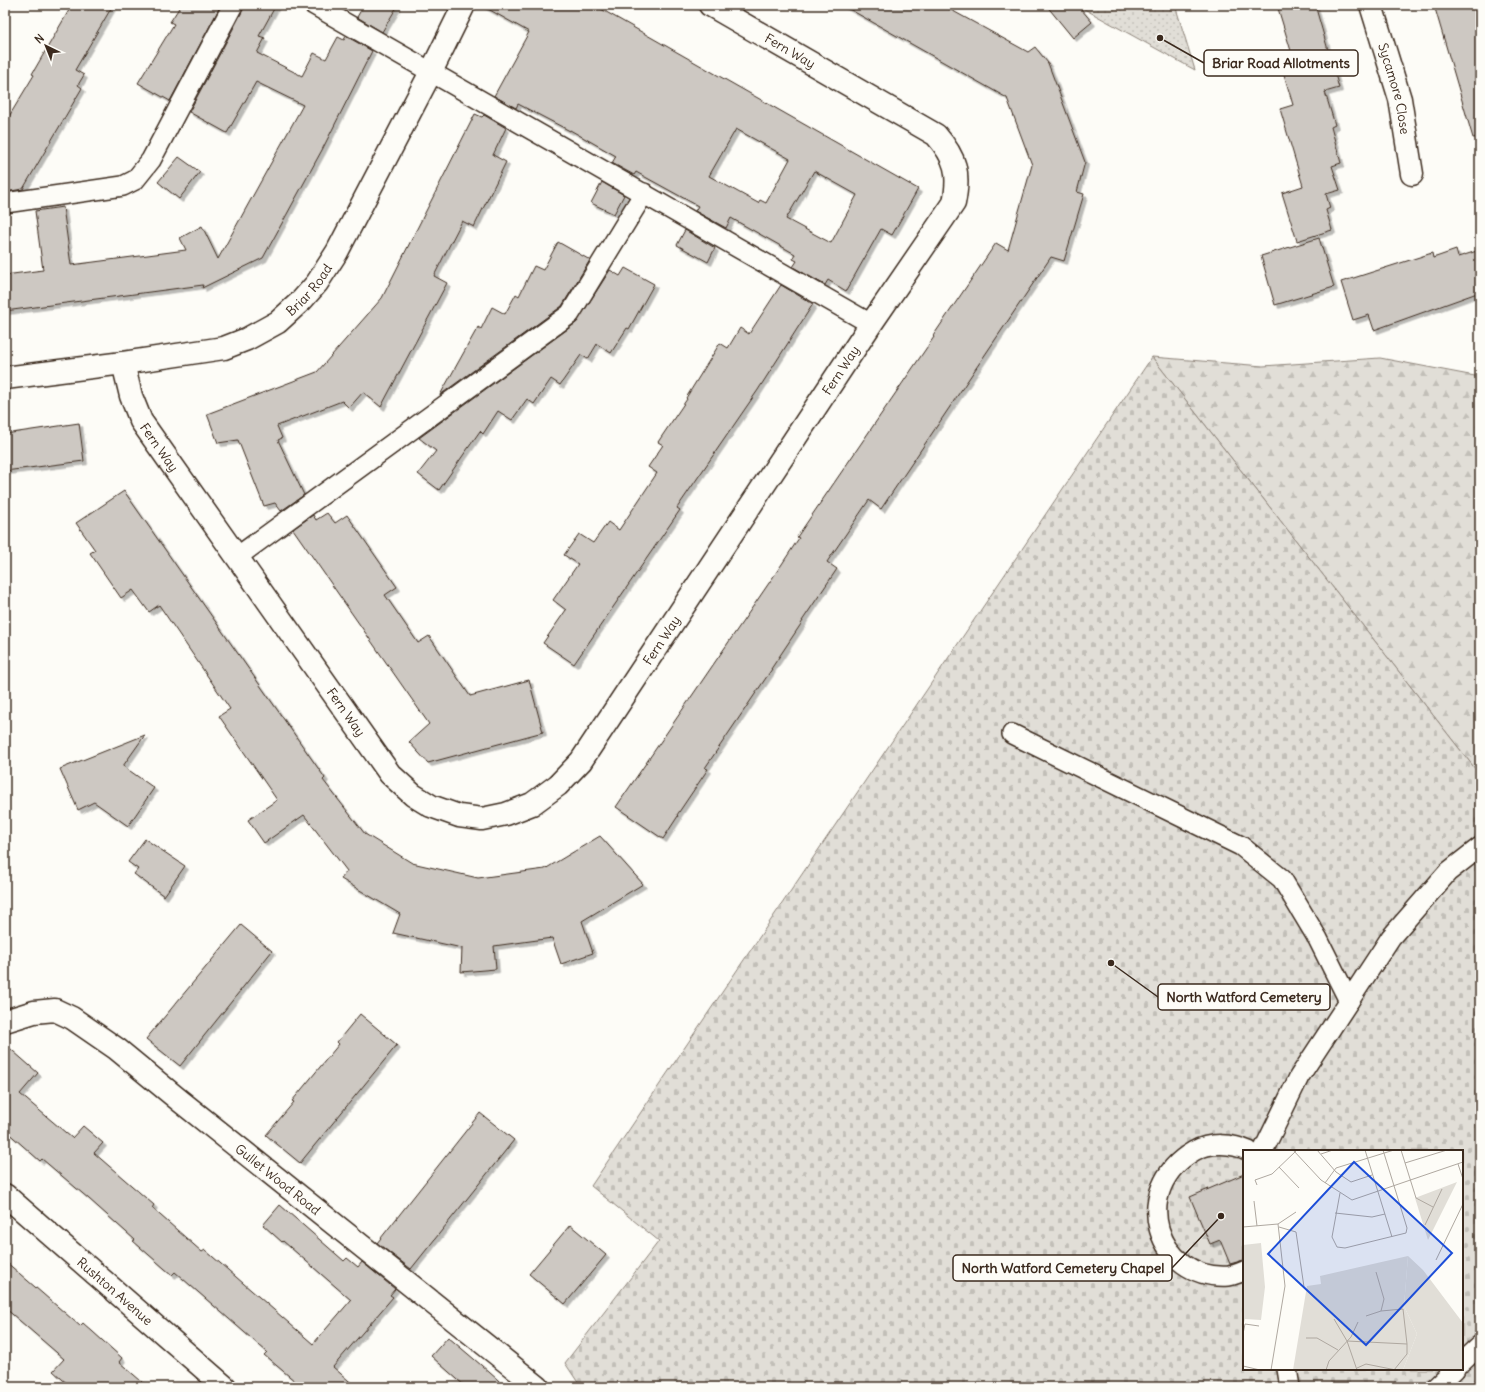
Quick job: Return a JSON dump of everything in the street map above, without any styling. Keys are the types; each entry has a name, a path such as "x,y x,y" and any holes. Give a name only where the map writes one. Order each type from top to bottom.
{"street":[{"name":"Briar Road","path":"5,378 124,363 224,348 247,339 278,322 302,300 316,283 337,252 464,5"},
{"name":"Fern Way","path":"124,363 131,396 141,421 390,774 413,795 431,806 459,816 482,819 506,814 532,804 558,785 581,761 871,324 954,203 957,188 956,172 947,148 936,136 710,5"},
{"name":"Sycamore Close","path":"1371,5 1400,99 1412,174"},
{"name":"Gullet Wood Road","path":"5,1021 34,1012 55,1010 72,1018 117,1048 179,1100 538,1387"},
{"name":"Rushton Avenue","path":"5,1195 225,1387"}],"lane":[{"path":"5,203 124,186 135,180 151,160 233,5"},
{"path":"314,5 871,324"},
{"path":"237,557 570,314 644,193"},
{"path":"1012,734 1240,846 1282,879 1318,939 1349,1001"},
{"path":"1263,1150 1298,1077 1391,937 1448,872 1480,846"},
{"path":"1243,1271 1230,1276 1208,1274 1188,1267 1172,1253 1161,1235 1156,1214 1158,1193 1167,1174 1182,1158 1200,1148 1221,1144 1242,1147 1247,1150"},
{"path":"1463,1361 1480,1345"},
{"path":"1287,1370 1290,1387"},
{"path":"1436,1387 1454,1370"}],"green space":[{"path":"1077,5 1175,5 1195,70"},
{"path":"1152,357 1263,366 1380,358 1480,377 1480,775"},
{"path":"1152,357 1480,775 1480,1387 581,1387 565,1363 659,1241 591,1186"}],"building":[{"path":"72,5 113,5 75,70 84,75 78,85 82,88 23,189 5,192 5,123 34,75 32,74"},
{"path":"181,5 221,5 170,101 138,83 174,24 170,22"},
{"path":"244,5 276,5 259,36 265,38 257,53 302,76 314,53 326,59 338,37 344,40 346,36 372,51 322,150 263,258 202,288 203,285 5,311 5,275 43,270 35,211 63,207 71,265 186,250 180,238 202,226 218,259 303,105 256,82 227,133 189,112 243,10"},
{"path":"364,5 398,5 382,32 357,17"},
{"path":"481,5 594,5 918,189 892,235 881,229 846,291 828,280 825,285 793,267 797,261 793,259 795,254 731,218 726,228 695,211 698,206 636,172 634,175 612,163 616,156 570,130 518,104 516,108 494,96 529,32","holes":["736,129 790,159 766,203 760,200 758,203 709,176","814,171 857,195 831,243 786,219"]},
{"path":"842,5 942,5 1028,52 1035,47 1048,63 1085,162 1077,192 1084,194 1064,261 1051,257 881,509 869,500 827,562 837,569 705,768 708,769 677,815 678,816 663,839 616,807 782,564 799,538 797,537 934,337 933,336 996,243 1008,250 1032,165 1007,98"},
{"path":"1046,5 1074,5 1081,9 1092,22 1073,38"},
{"path":"1277,5 1315,5 1339,88 1325,92 1335,125 1331,127 1341,163 1332,166 1340,190 1326,194 1330,208 1326,210 1332,230 1297,241 1282,193 1303,186 1280,109 1293,105 1278,54 1291,51"},
{"path":"1434,5 1480,5 1480,137 1473,138"},
{"path":"475,114 482,117 484,115 506,128 493,155 506,162 474,227 462,221 445,254 434,276 447,283 381,407 363,392 349,408 342,401 277,426 282,438 278,440 304,495 281,511 275,503 264,506 238,440 218,443 207,414 317,372 382,298"},
{"path":"179,157 200,172 179,199 158,182"},
{"path":"602,182 624,195 614,214 591,203"},
{"path":"685,230 715,248 708,262 677,245"},
{"path":"1319,238 1334,287 1275,305 1261,256"},
{"path":"558,242 590,260 562,306 440,395 478,327 481,329 492,307 505,314 516,294 519,296 534,266 543,270"},
{"path":"1456,250 1458,257 1480,250 1480,292 1374,330 1369,315 1353,320 1341,282 1432,253 1433,258"},
{"path":"625,268 654,284 629,329 627,328 611,353 597,344 588,359 581,355 560,385 551,379 534,404 527,399 512,420 498,411 483,434 480,431 439,490 418,474 436,451 419,438 576,323 610,270 620,276"},
{"path":"781,285 813,304 758,390 677,508 680,510 574,664 543,643 566,610 553,600 578,564 564,555 579,534 593,543 608,522 619,530 657,473 648,467 663,445 658,442 687,399 686,398 720,343 728,348 740,328 749,334"},
{"path":"79,423 84,461 5,471 5,434"},
{"path":"124,491 325,778 323,780 365,834 412,863 478,878 545,869 600,836 643,884 582,921 593,953 561,964 552,938 494,946 496,969 461,972 462,948 393,933 400,914 341,879 347,871 304,815 264,843 248,820 277,800 219,716 230,709 159,605 149,612 133,590 121,598 90,553 95,550 76,523"},
{"path":"327,513 335,523 347,515 397,587 385,595 418,643 429,636 470,696 529,680 543,732 428,763 409,742 429,724 293,529 313,515 316,520"},
{"path":"145,735 123,766 154,788 128,826 94,802 78,810 60,769"},
{"path":"145,839 185,866 164,896 134,874 138,869 128,862"},
{"path":"241,925 272,951 180,1066 146,1039"},
{"path":"360,1014 397,1045 300,1163 266,1135 294,1102 292,1101 339,1044 337,1042"},
{"path":"5,1044 38,1073 20,1094 72,1138 83,1126 103,1143 94,1153 154,1205 152,1208 202,1252 205,1250 313,1344 351,1300 263,1225 280,1205 344,1261 347,1258 358,1267 362,1262 395,1289 390,1295 393,1297 333,1367 356,1387 302,1387 264,1355 267,1352 175,1272 172,1275 133,1241 135,1240 89,1199 42,1159 40,1161 5,1130"},
{"path":"480,1113 514,1140 411,1269 377,1243"},
{"path":"1243,1174 1243,1260 1230,1264 1220,1240 1210,1244 1190,1197"},
{"path":"570,1225 606,1255 565,1304 529,1274"},
{"path":"5,1261 80,1326 83,1323 122,1358 119,1362 148,1387 71,1387 53,1371 64,1359 5,1308"},
{"path":"448,1337 506,1387 466,1387 431,1356"}],"place":[{"name":"Briar Road Allotments","path":"1160,38"},
{"name":"North Watford Cemetery","path":"1111,963"},
{"name":"North Watford Cemetery Chapel","path":"1221,1216"}]}
